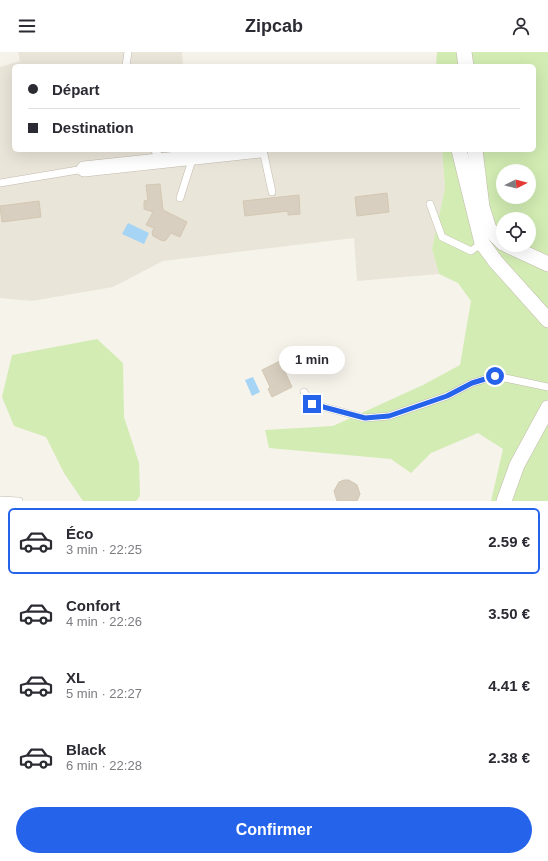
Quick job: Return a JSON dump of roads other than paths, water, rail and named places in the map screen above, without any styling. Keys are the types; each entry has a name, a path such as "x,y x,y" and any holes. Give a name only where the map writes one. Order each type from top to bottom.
{"street":[{"path":"464,52 466,64"},
{"path":"84,169 159,155 193,157 242,152"},
{"path":"459,152 482,243 496,262 548,320"},
{"path":"475,152 482,207 490,229 496,235"},
{"path":"522,252 548,264"},
{"path":"504,501 517,465 548,408"}],"lane":[{"path":"126,64 128,52"},
{"path":"262,152 272,192"},
{"path":"180,198 193,157"},
{"path":"0,183 84,169"},
{"path":"430,204 442,237 471,252 482,243"},
{"path":"304,392 312,404 365,418 396,414 447,396 472,383 495,376 548,386"},
{"path":"0,500 19,501"}],"water":[{"path":"128,223 149,233 144,244 122,234"},
{"path":"253,377 260,392 252,396 245,380"}]}
